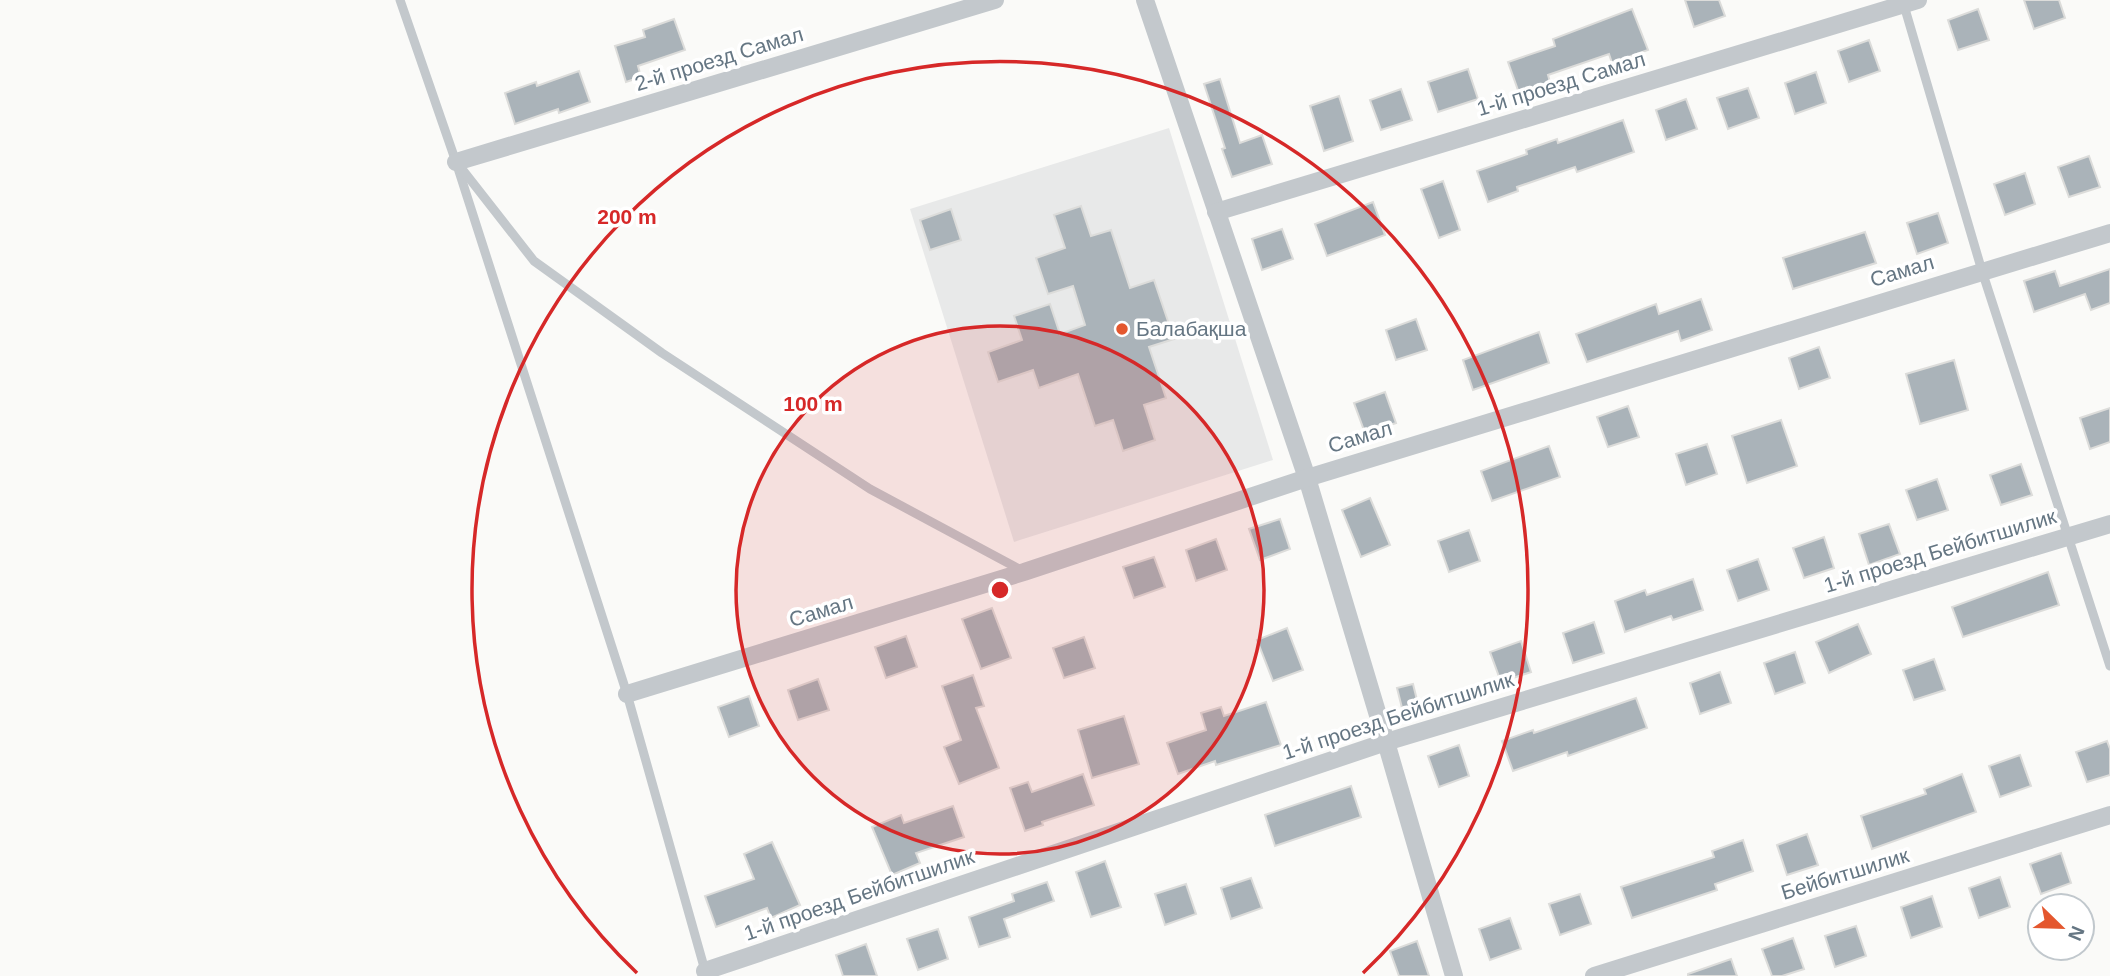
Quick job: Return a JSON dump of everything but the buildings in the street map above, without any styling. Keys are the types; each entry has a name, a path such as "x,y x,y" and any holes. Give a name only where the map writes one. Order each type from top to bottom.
{"street":[{"name":"2-й проезд Самал","path":"456,162 995,0"},
{"path":"1145,0 1307,478 1387,741 1454,976"},
{"name":"1-й проезд Самал","path":"1216,212 1908,1"},
{"name":"Самал","path":"627,694 1024,572 1307,478 2110,233"},
{"name":"1-й проезд Бейбитшилик","path":"706,973 1387,741 2110,524"},
{"name":"Бейбитшилик","path":"1594,976 2110,815"}],"lane":[{"path":"400,0 456,162 627,694 706,973"},
{"path":"1908,1 1982,271 2110,666"},
{"path":"456,162 534,261 662,353 870,489 1024,572"}],"shaded area":[{"path":"1169,128 1273,460 1014,542 910,209"}],"place":[{"name":"Балабақша","path":"1122,329"}]}
